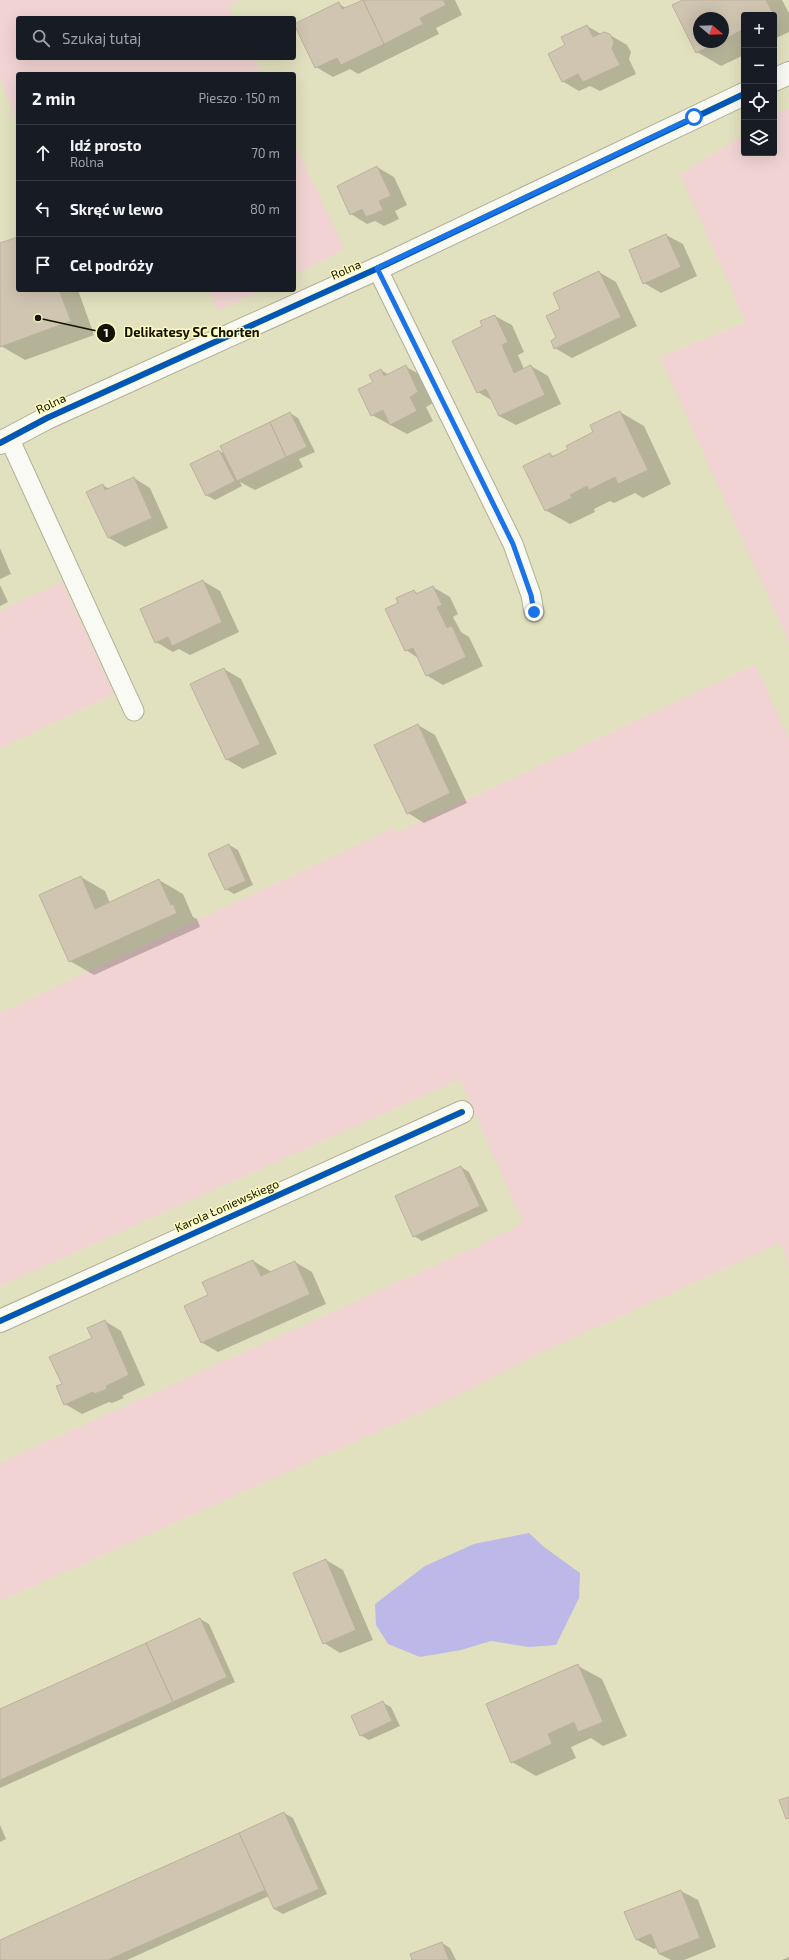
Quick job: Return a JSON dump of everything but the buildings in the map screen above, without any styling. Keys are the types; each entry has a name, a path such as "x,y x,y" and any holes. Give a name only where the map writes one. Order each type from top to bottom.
{"street":[{"path":"777,78 789,72"},
{"name":"Rolna","path":"5,440 47,418 377,268 741,95"},
{"name":"Karola Łoniewskiego","path":"0,1321 462,1112"}],"lane":[{"path":"377,268 513,544 531,595 534,612"},
{"path":"5,440 134,711"}],"shaded area":[{"path":"0,0 239,0 228,6 233,16 16,16 16,60 254,60 260,72 16,72 16,121 0,77"},
{"path":"788,108 789,110 789,642 660,357 746,322 680,174 741,137 741,156 777,156 777,114"},
{"path":"296,148 345,250 296,273"},
{"path":"209,292 258,292 218,311"},
{"path":"62,582 114,694 0,748 0,611"},
{"path":"755,665 789,739 789,1266 780,1243 534,1356 459,1395 0,1601 0,1463 480,1245 523,1223 460,1079 0,1286 0,1013 394,828 398,832"},
{"path":"529,1533 544,1547 580,1573 579,1598 556,1645 529,1647 491,1641 461,1650 420,1657 388,1644 376,1625 375,1604 425,1566 474,1544"}],"cycle path":[{"path":"0,443 47,418 385,265 741,95"},
{"path":"0,1321 462,1112"}],"place":[{"name":"Delikatesy SC Chorten","path":"38,318"}],"route":[{"path":"534,612 531,595 513,544 377,268 694,117"}]}
